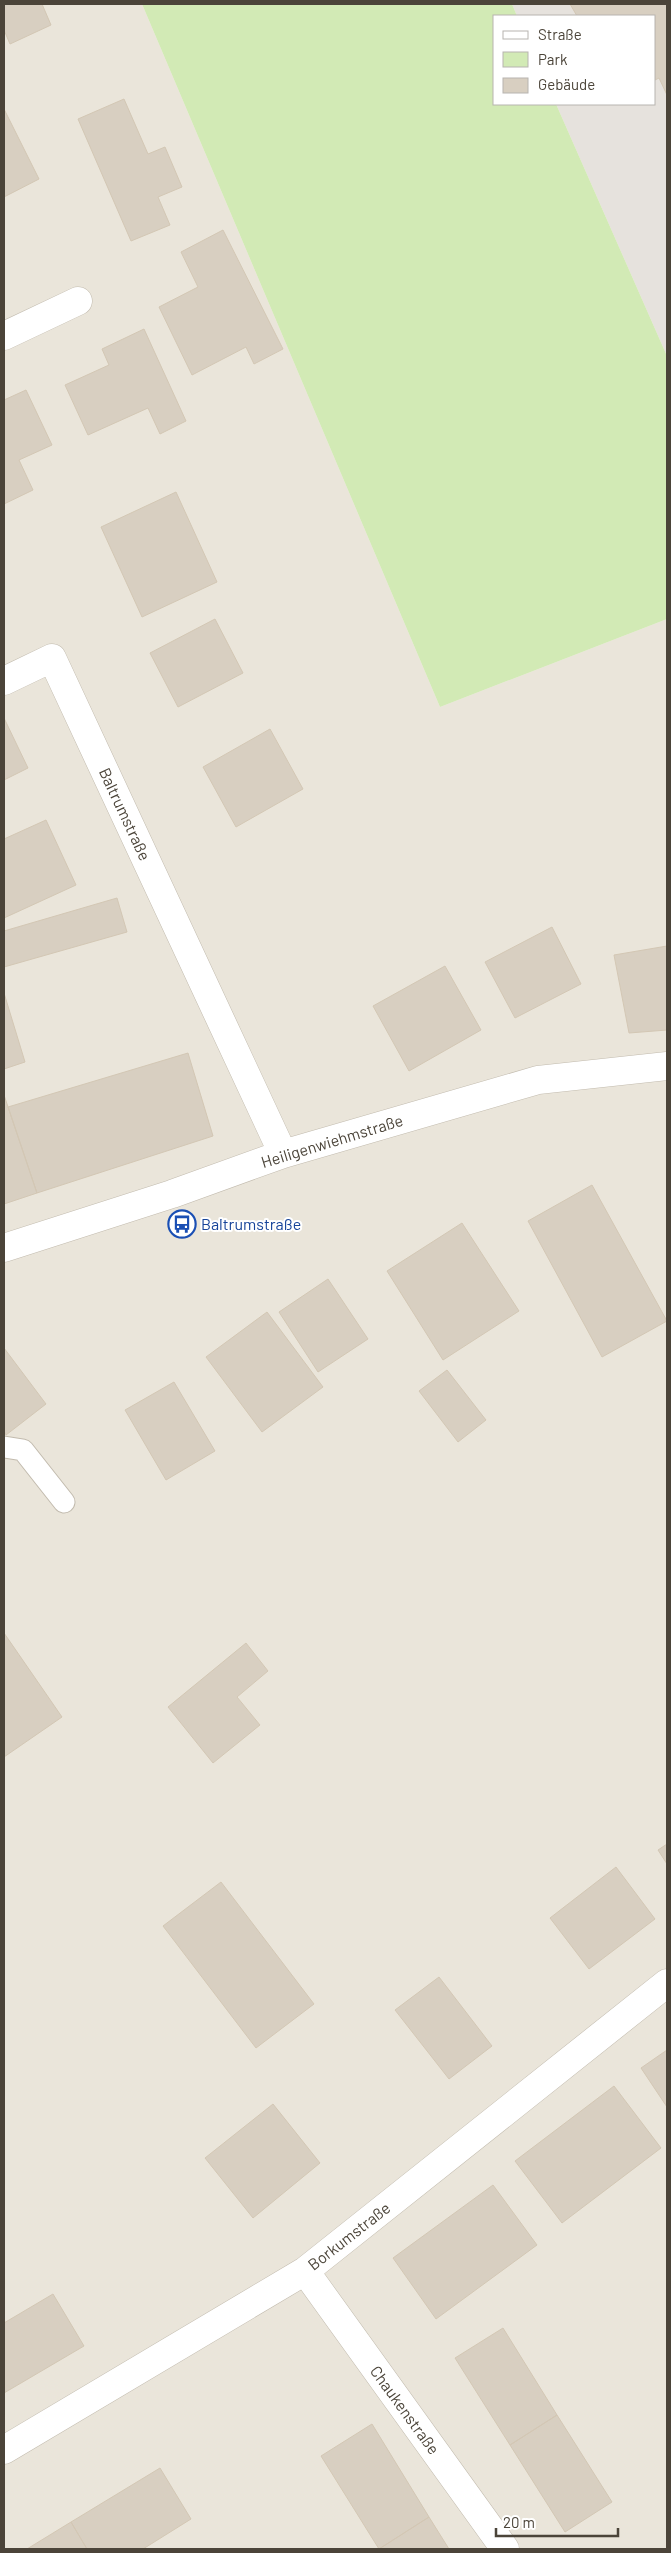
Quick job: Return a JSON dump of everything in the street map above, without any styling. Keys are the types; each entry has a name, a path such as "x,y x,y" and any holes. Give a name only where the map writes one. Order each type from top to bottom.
{"street":[{"path":"4,336 78,302"},
{"name":"Baltrumstraße","path":"4,681 52,658 283,1154"},
{"name":"Heiligenwiehmstraße","path":"4,1248 172,1194 283,1154 538,1080 667,1066"},
{"name":"Borkumstraße","path":"4,2450 306,2270 667,1984"},
{"name":"Chaukenstraße","path":"306,2270 505,2549"}],"lane":[{"path":"4,1447 23,1450 64,1502"}],"shaded area":[{"path":"4,4 142,4 440,707 667,619 667,2549 4,2549"},
{"path":"512,4 667,4 667,356 556,105 656,105 656,15 517,15"}],"green space":[{"path":"142,4 512,4 517,15 493,15 493,105 556,105 667,356 667,619 440,707"}],"building":[{"path":"4,4 42,4 51,25 10,44 4,30"},
{"path":"570,4 667,4 667,95 659,78 656,80 656,15 576,15"},
{"path":"124,99 148,154 165,147 182,187 158,197 170,225 131,241 78,119"},
{"path":"4,109 39,179 4,197"},
{"path":"223,230 283,349 254,364 246,347 192,375 159,307 198,287 181,252"},
{"path":"144,329 186,421 160,434 148,408 88,435 65,385 109,365 102,349"},
{"path":"26,390 52,445 19,460 33,490 4,504 4,400"},
{"path":"176,492 217,582 142,617 101,527"},
{"path":"215,619 243,673 178,707 150,653"},
{"path":"4,718 28,768 4,780"},
{"path":"270,729 303,789 236,827 203,767"},
{"path":"46,820 76,885 4,918 4,839"},
{"path":"117,898 127,932 4,967 4,931"},
{"path":"552,927 581,984 515,1018 485,962"},
{"path":"667,946 667,1030 629,1033 614,955"},
{"path":"445,966 481,1030 409,1071 373,1006"},
{"path":"4,993 25,1062 4,1069"},
{"path":"188,1053 213,1136 37,1193 8,1107"},
{"path":"4,1095 37,1193 4,1204"},
{"path":"592,1185 667,1321 602,1357 528,1221"},
{"path":"462,1223 519,1311 443,1360 387,1271"},
{"path":"328,1279 368,1339 318,1372 279,1312"},
{"path":"267,1312 323,1387 262,1432 206,1357"},
{"path":"4,1348 46,1404 6,1435 4,1431"},
{"path":"447,1370 486,1420 458,1442 419,1391"},
{"path":"174,1382 215,1451 166,1480 125,1410"},
{"path":"4,1633 62,1717 4,1757"},
{"path":"246,1643 268,1671 237,1697 260,1725 213,1763 168,1707"},
{"path":"667,1844 667,1864 658,1850"},
{"path":"616,1867 655,1919 589,1969 550,1918"},
{"path":"221,1882 314,2004 256,2048 163,1926"},
{"path":"439,1977 492,2046 449,2079 395,2010"},
{"path":"667,2050 667,2107 641,2068"},
{"path":"614,2086 661,2148 562,2223 515,2161"},
{"path":"273,2104 320,2163 253,2218 205,2158"},
{"path":"493,2185 537,2245 436,2319 393,2258"},
{"path":"53,2294 84,2346 4,2393 4,2323"},
{"path":"503,2328 557,2415 510,2445 455,2358"},
{"path":"557,2415 612,2502 565,2532 510,2445"},
{"path":"372,2424 429,2517 379,2549 321,2456"},
{"path":"160,2468 191,2519 143,2549 87,2549 71,2522"},
{"path":"429,2517 449,2549 379,2549"},
{"path":"71,2522 87,2549 27,2549"}],"place":[{"name":"Baltrumstraße","path":"182,1224"}]}
